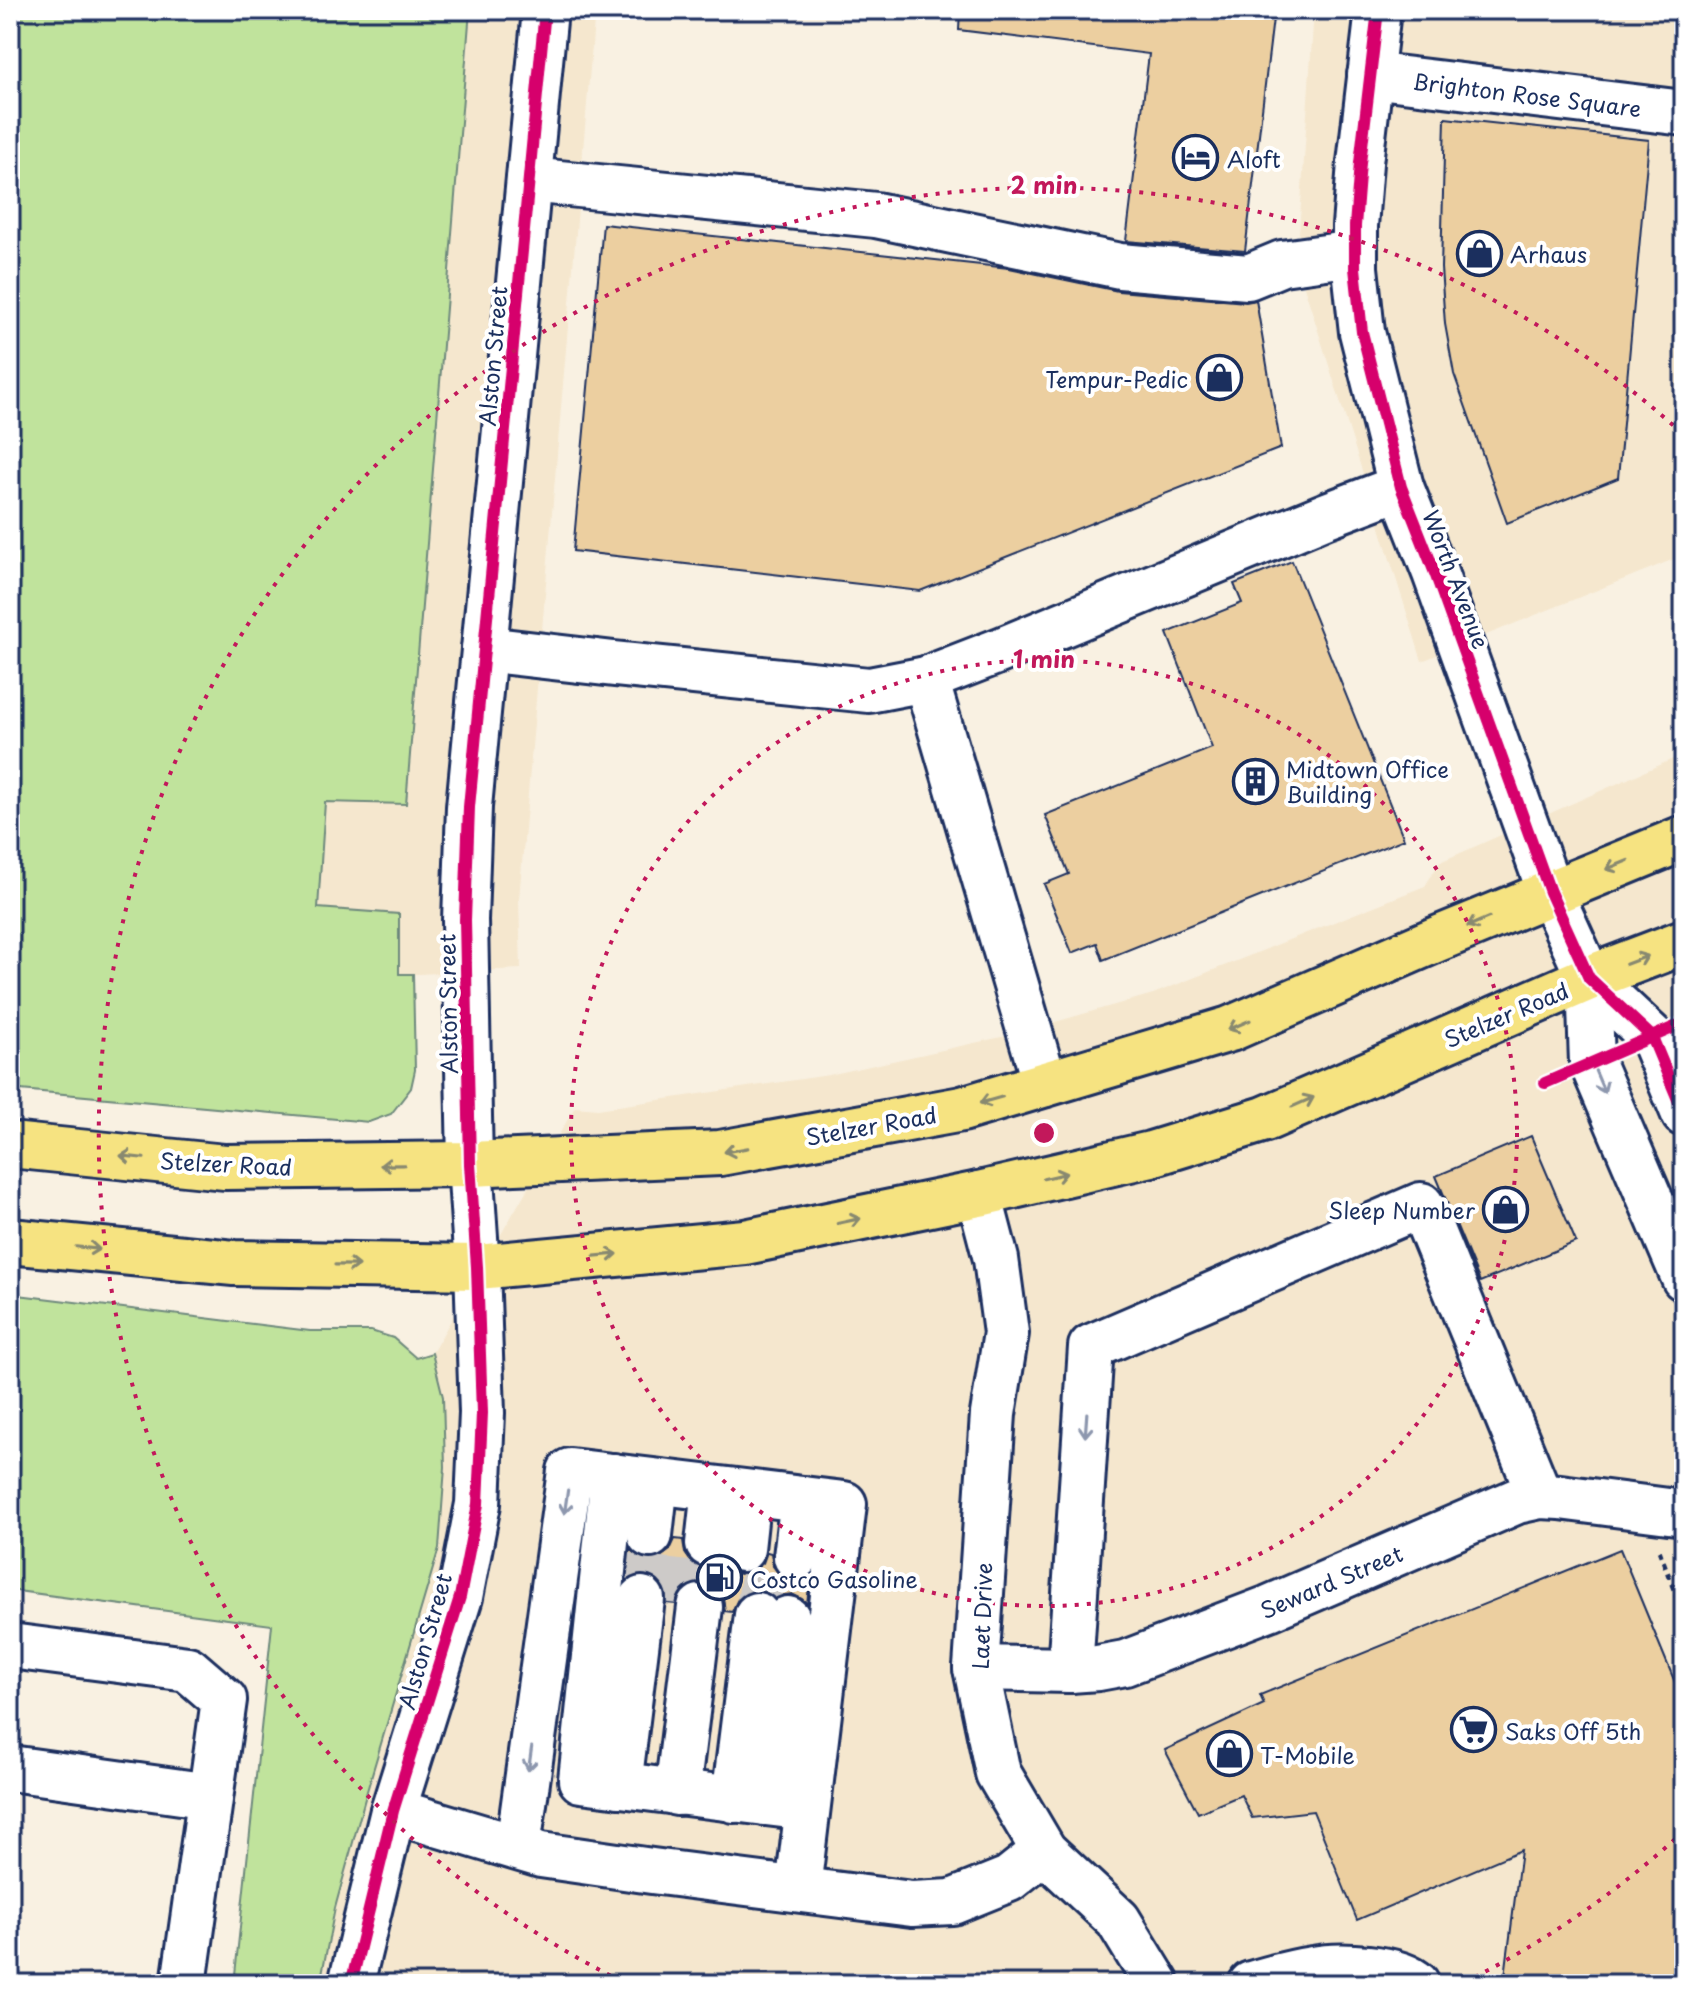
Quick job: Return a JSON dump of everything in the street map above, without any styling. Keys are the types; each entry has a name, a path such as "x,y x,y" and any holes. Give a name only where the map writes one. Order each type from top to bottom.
{"main road":[{"name":"Stelzer Road","path":"10,1145 225,1167 470,1164 720,1153 962,1109 1230,1029 1684,838"},
{"name":"Stelzer Road","path":"10,1241 234,1263 477,1267 745,1242 979,1194 1151,1154 1265,1119 1589,978 1684,942"}],"street":[{"name":"Alston Street","path":"351,1984 393,1811 460,1597 478,1504 482,1413 470,1164 465,920 469,807 545,10"},
{"name":"Worth Avenue","path":"1378,10 1355,226 1362,332 1401,487 1550,892 1589,978 1592,1063 1684,1278"},
{"name":"Brighton Rose Square","path":"1370,75 1684,113"},
{"path":"529,180 876,215 1120,266 1248,277 1282,263 1355,253"},
{"path":"484,649 869,690 926,679 1401,487"},
{"path":"926,679 1045,1084"},
{"name":"Worth Avenue","path":"1589,978 1652,1037 1684,1114"},
{"name":"Laet Drive","path":"979,1194 996,1259 1006,1333 993,1414 976,1668 998,1773 1044,1851 1118,1920 1157,1984"},
{"path":"1070,1670 1091,1347 1421,1205 1540,1496"},
{"path":"518,1847 570,1471 844,1504 706,1796"},
{"path":"717,1489 724,1546"},
{"path":"717,1489 724,1546"},
{"path":"717,1489 724,1546"},
{"path":"717,1489 724,1546"},
{"path":"717,1489 581,1780 706,1796 798,1889"},
{"name":"Seward Street","path":"976,1668 1070,1670 1125,1663 1269,1608 1517,1501 1540,1496 1560,1497 1676,1520"},
{"path":"706,1796 716,1609"},
{"path":"706,1796 716,1609"},
{"path":"706,1796 716,1609"},
{"path":"10,1646 188,1669 224,1700 184,1984"},
{"path":"10,1768 210,1796"},
{"path":"393,1811 541,1855 912,1904 952,1902 1009,1879 1044,1851"},
{"path":"1278,1981 1316,1968 1373,1968 1402,1974 1417,1984"}],"path":[{"path":"1676,1520 1684,1616"}],"shaded area":[{"path":"10,10 595,10 519,899 521,969 399,975 10,915"},
{"path":"1314,10 1684,10 1684,555 1422,661 1297,264"},
{"path":"1684,754 1684,1984 320,1984 335,1908 439,1548 445,1467 443,1397 432,1353 575,1107 598,1109 829,1075 1006,1036 1153,994 1425,886 1440,862"}],"green space":[{"path":"10,10 470,10 406,804 325,802 318,908 399,914 399,974 413,974 415,1070 411,1088 391,1114 369,1122 10,1089"},
{"path":"10,1294 310,1331 371,1331 393,1338 416,1358 432,1353 443,1397 445,1467 439,1548 335,1908 320,1984 234,1984 272,1625 10,1590"}],"building":[{"name":"Aloft","path":"960,10 1274,10 1245,251 1126,241 1149,54 959,30"},
{"path":"1445,118 1649,140 1618,478 1507,523 1454,374 1445,324 1441,268"},
{"path":"603,224 1009,268 1118,291 1246,302 1256,300 1281,448 920,591 573,551"},
{"name":"Midtown Office Building","path":"1292,561 1404,839 1103,960 1097,943 1072,953 1044,884 1069,874 1045,815 1212,748 1167,633 1242,603 1234,584"},
{"name":"Sleep Number","path":"1531,1136 1576,1242 1480,1282 1436,1176"},
{"path":"675,1539 683,1540 685,1553 694,1565 706,1569 722,1563 728,1570 739,1574 753,1571 763,1563 767,1552 771,1553 773,1566 782,1577 794,1582 810,1577 807,1604 792,1594 775,1598 759,1590 748,1592 738,1599 732,1612 725,1611 723,1598 716,1588 704,1582 690,1584 680,1593 675,1604 667,1603 665,1589 656,1579 644,1574 627,1580 630,1549 646,1560 659,1558 670,1550"},
{"path":"1620,1549 1684,1704 1684,1984 1504,1984 1521,1850 1357,1920 1313,1811 1252,1818 1241,1795 1198,1813 1165,1750 1264,1704 1260,1695"}],"tunnel":[{"path":"642,1599 650,1535"},
{"path":"678,1604 685,1540"},
{"path":"757,1615 767,1552"}],"cycle path":[{"path":"351,1984 393,1811 460,1597 478,1504 482,1413 470,1164 465,920 469,807 545,10"},
{"path":"1378,10 1360,163 1355,268 1362,332 1401,487 1550,892 1589,978 1652,1037 1684,1114"},
{"path":"1545,1083 1684,1023"}],"place":[{"name":"Aloft","path":"1196,158"},
{"name":"Arhaus","path":"1479,253"},
{"name":"Tempur-Pedic","path":"1219,378"},
{"name":"Midtown Office Building","path":"1255,781"},
{"name":"Sleep Number","path":"1506,1209"},
{"name":"Costco Gasoline","path":"719,1578"},
{"name":"Saks Off 5th","path":"1474,1730"},
{"name":"T-Mobile","path":"1229,1754"}]}
